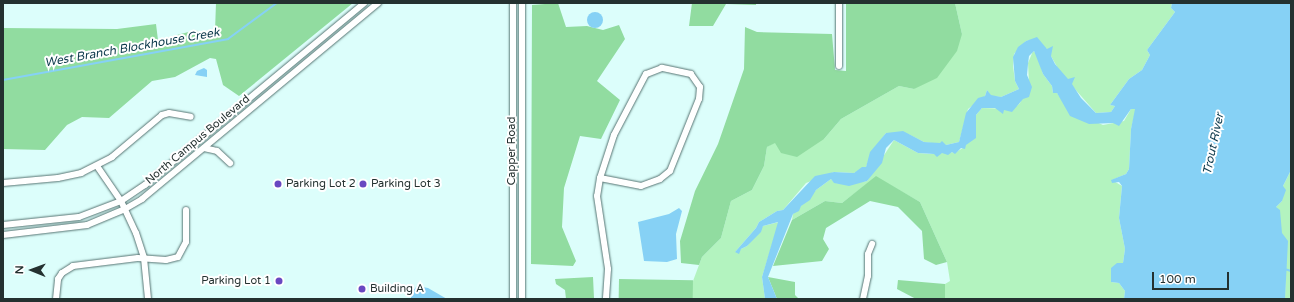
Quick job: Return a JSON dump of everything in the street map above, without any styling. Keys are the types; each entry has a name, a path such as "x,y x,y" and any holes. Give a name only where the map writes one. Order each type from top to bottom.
{"street":[{"name":"North Campus Boulevard","path":"3,225 78,217 121,201 145,185 364,3"},
{"name":"North Campus Boulevard","path":"3,235 87,225 142,200 378,3"},
{"name":"Capper Road","path":"513,3 513,299"},
{"name":"Capper Road","path":"522,3 522,299"},
{"path":"839,3 839,66"},
{"path":"312,45 318,52"},
{"path":"600,178 641,186 660,180 670,171 699,99 700,87 691,74 684,71 662,68 646,74 624,112 600,178 597,204 608,269 606,299"},
{"path":"3,183 58,178 97,166 122,150 162,115 170,113 191,117"},
{"path":"204,148 217,151 230,163"},
{"path":"97,166 121,201 144,258 148,299"},
{"path":"56,299 58,279 68,268 144,258 173,260 182,253 186,242 186,210"},
{"path":"863,299 868,276 868,254 872,244"}],"green space":[{"path":"216,3 353,3 239,96 223,85 216,59 210,58 175,77 152,81 109,118 82,117 67,125 45,150 3,149 3,28 117,29 156,24 158,40 196,30 204,35 215,31"},
{"path":"558,3 566,27 587,26 603,30 619,25 625,39 597,81 620,100 601,139 580,136 564,188 562,227 576,261 573,266 531,264 532,5"},
{"path":"692,3 756,3 756,5 726,4 713,26 689,26"},
{"path":"846,3 955,3 962,34 957,51 937,78 914,89 899,86 841,119 824,139 797,157 781,153 775,143 767,147 764,166 752,190 731,201 721,238 702,257 699,265 681,263 680,241 695,191 718,144 744,69 745,27 757,32 832,34 835,70 846,71"},
{"path":"955,3 1172,3 1171,8 1175,12 1147,50 1150,55 1142,70 1129,79 1110,105 1115,106 1111,112 1096,113 1060,72 1047,49 1031,40 1026,41 1014,54 1013,66 1015,81 1019,89 1001,97 991,96 987,90 985,96 968,109 959,142 946,145 924,142 908,134 886,133 871,153 866,167 854,173 834,172 806,183 783,210 777,211 759,222 756,228 735,252 747,246 763,226 779,222 762,277 765,299 690,299 690,289 702,257 721,238 731,201 752,190 764,166 767,147 775,142 824,139 841,119 899,86 914,89 962,34"},
{"path":"1033,51 1037,54 1043,74 1052,86 1053,93 1057,93 1069,110 1103,125 1124,121 1131,109 1136,109 1131,129 1129,169 1126,174 1112,180 1122,186 1119,218 1125,249 1123,263 1111,282 1119,283 1125,291 1124,299 945,299 945,284 950,281 947,262 920,202 876,177 842,203 825,201 792,220 793,214 816,190 831,179 835,183 850,184 867,181 894,140 918,153 930,154 956,152 963,148 975,134 976,115 982,108 1013,109 1020,103 1029,83 1028,63"},
{"path":"1291,170 1291,299 1285,299 1286,261 1276,207 1282,201 1283,186"},
{"path":"876,176 920,202 947,262 936,265 924,259 922,231 898,207 870,201 826,228 823,239 829,249 822,261 773,266 792,220 825,201 842,203"},
{"path":"593,277 594,298 586,299 566,299 565,290 556,284 555,279"},
{"path":"768,277 795,282 795,295 799,299 777,299"},
{"path":"619,279 693,280 693,299 619,299"},
{"path":"898,280 945,284 945,299 916,299 897,289"}],"water":[{"name":"Trout River","path":"1172,3 1291,3 1291,170 1283,186 1286,190 1282,201 1276,207 1280,210 1282,233 1288,241 1285,299 1124,299 1125,291 1119,283 1111,282 1111,268 1117,263 1123,263 1125,249 1119,218 1122,186 1119,182 1112,183 1111,180 1126,174 1129,169 1131,129 1135,109 1131,109 1119,126 1113,123 1089,124 1070,116 1057,93 1053,93 1052,86 1043,74 1034,51 1029,56 1028,64 1027,75 1032,87 1029,97 1023,99 1012,112 1004,110 1003,114 995,108 982,108 976,115 976,138 966,145 965,149 961,148 955,154 952,152 948,155 942,153 937,157 934,154 918,153 894,140 886,148 882,163 867,181 849,186 834,183 831,179 816,190 810,200 801,206 799,211 793,214 768,277 777,299 765,299 762,277 778,222 763,226 761,232 747,246 741,249 739,254 735,252 756,228 759,222 777,211 783,210 815,176 834,172 854,173 862,167 866,167 870,152 886,133 903,131 924,142 940,143 942,141 946,145 959,142 966,113 978,98 985,96 987,90 991,95 1001,97 1019,89 1015,81 1013,57 1018,47 1026,41 1037,37 1047,49 1053,46 1051,56 1055,64 1068,79 1075,77 1072,84 1081,98 1096,113 1111,112 1115,106 1110,105 1129,79 1142,70 1150,55 1147,50 1175,12 1171,8"},
{"path":"595,12 602,17 603,20 598,27 595,28 588,23 587,20 592,13"},
{"path":"204,68 207,70 207,77 195,75 197,71"},
{"path":"679,208 682,211 676,234 677,259 667,262 644,261 638,222 669,214"},
{"path":"417,286 428,288 447,299 411,299 411,293"}],"waterway":[{"name":"West Branch Blockhouse Creek","path":"3,80 228,39 277,3"},
{"path":"1285,269 1291,271"}],"place":[{"name":"Parking Lot 2","path":"278,184"},
{"name":"Parking Lot 3","path":"363,184"},
{"name":"Parking Lot 1","path":"279,281"},
{"name":"Building A","path":"362,289"}]}
